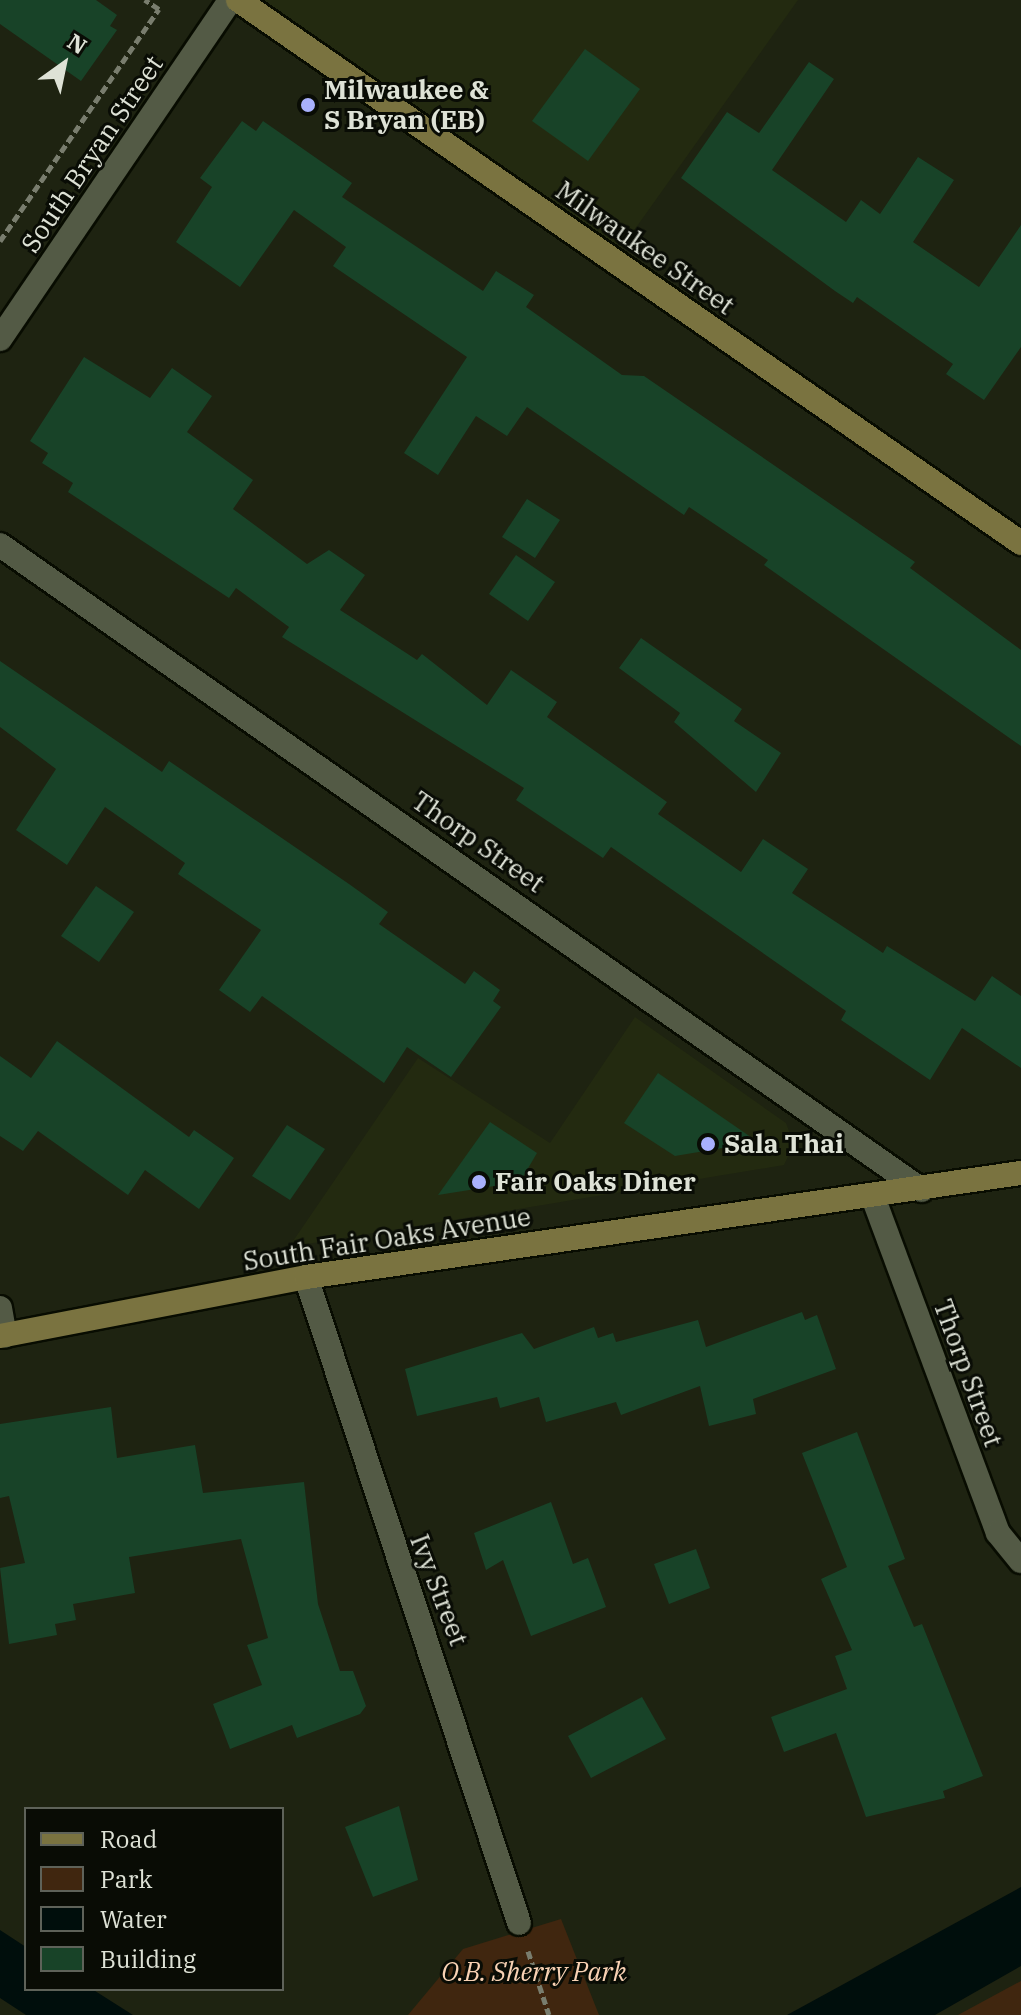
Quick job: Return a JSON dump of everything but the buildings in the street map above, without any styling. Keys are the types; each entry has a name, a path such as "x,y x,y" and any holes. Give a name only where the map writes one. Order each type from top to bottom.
{"street":[{"name":"South Bryan Street","path":"0,339 230,0"},
{"name":"Milwaukee Street","path":"238,0 1021,543"},
{"name":"Thorp Street","path":"0,545 922,1190"},
{"name":"South Fair Oaks Avenue","path":"2,1336 306,1277 922,1190 1021,1173"},
{"name":"Thorp Street","path":"873,1197 998,1533 1021,1561"},
{"name":"Ivy Street","path":"306,1277 519,1923"},
{"path":"0,1308 2,1336"}],"path":[{"path":"0,241 159,9 145,0"},
{"path":"519,1923 549,2015"}],"shaded area":[{"path":"238,0 798,0 613,260"},
{"path":"635,1017 786,1123 794,1144 784,1165 289,1247 418,1058 550,1143"}],"green space":[{"name":"O.B. Sherry Park","path":"561,1919 599,2015 408,2015 463,1949"},
{"path":"1021,1981 1021,2015 958,2015"}],"water":[{"path":"1021,1887 1021,1966 935,2015 787,2015"},
{"path":"0,1930 24,1946 24,1991 95,1991 133,2015 26,2015 0,1998"}],"place":[{"name":"Milwaukee & S Bryan (EB)","path":"308,105"},
{"name":"Sala Thai","path":"708,1144"},
{"name":"Fair Oaks Diner","path":"479,1182"}]}
